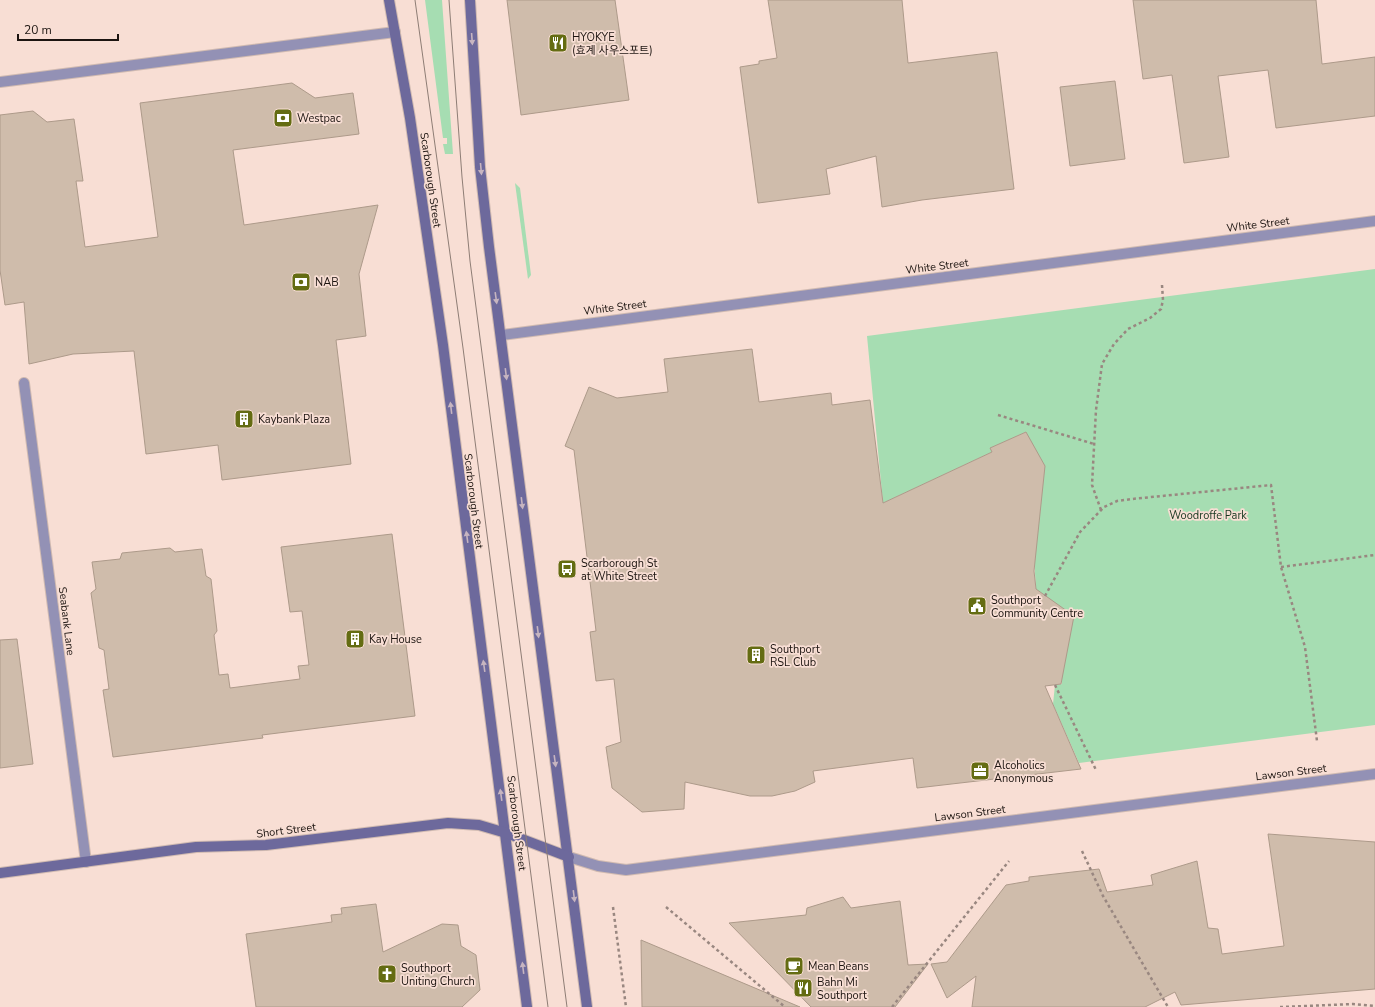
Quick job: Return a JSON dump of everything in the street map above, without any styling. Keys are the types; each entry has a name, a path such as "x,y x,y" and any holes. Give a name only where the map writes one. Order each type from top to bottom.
{"main road":[{"name":"Scarborough Street","path":"389,0 410,118 443,345 528,1007"},
{"path":"470,0 480,167 553,747 588,1007"},
{"name":"Short Street","path":"0,874 196,847 266,845 448,823 479,826 506,833 569,857"}],"street":[{"path":"0,82 395,32"},
{"name":"White Street","path":"502,335 1375,221"},
{"name":"Seabank Lane","path":"24,384 86,862"},
{"name":"Lawson Street","path":"569,857 608,868 626,870 1375,774"}],"path":[{"path":"1101,510 1092,485 1096,410 1102,364 1114,344 1128,329 1150,318 1161,309 1164,300 1162,284"},
{"path":"998,415 1094,444"},
{"path":"1045,596 1080,532 1104,507 1117,501 1271,484 1281,566 1305,647 1318,741"},
{"path":"1281,566 1375,555"},
{"path":"1055,685 1096,770"},
{"path":"1082,851 1103,896 1168,1007"},
{"path":"892,1007 1008,861"},
{"path":"613,907 626,1007"},
{"path":"666,907 785,1007"},
{"path":"1280,1007 1353,1004 1375,1006"}],"green space":[{"path":"425,0 442,0 453,154 445,154 443,144 447,144 447,138 443,138"},
{"path":"515,183 520,188 531,275 528,279"},
{"name":"Woodroffe Park","path":"1375,269 1375,725 1079,763 1053,704 1055,685 1062,684 1059,665 1036,589 1026,432 991,448 992,452 883,503 867,336"}],"building":[{"path":"507,0 615,0 629,100 521,115"},
{"path":"768,0 902,0 908,63 997,52 1014,189 922,200 882,207 876,156 826,169 830,194 758,203 740,67 759,64 759,61 777,58"},
{"path":"1133,0 1316,0 1322,64 1375,57 1375,116 1276,128 1268,70 1218,76 1229,157 1184,163 1172,75 1143,79"},
{"path":"1115,81 1125,159 1070,166 1060,87"},
{"path":"292,83 315,98 353,93 359,134 233,150 244,225 378,205 359,274 366,336 336,340 351,464 222,480 218,445 146,454 134,351 73,354 29,364 24,302 5,305 0,270 0,115 33,111 47,122 74,119 83,181 76,181 85,247 158,237 140,103"},
{"path":"752,349 759,402 831,393 832,405 870,400 883,503 992,452 990,448 1026,432 1045,466 1034,571 1036,589 1074,616 1061,684 1045,686 1081,769 917,788 913,758 813,771 815,782 795,791 772,796 750,796 685,782 684,809 642,812 612,788 606,747 621,742 614,679 596,681 590,632 596,631 574,450 565,446 589,387 617,398 668,392 664,359"},
{"path":"392,534 415,716 262,735 263,738 113,757 103,690 109,689 104,650 99,648 91,593 96,589 92,562 120,559 122,553 170,548 175,552 202,549 206,576 211,579 217,631 214,635 219,675 228,674 230,688 300,679 298,666 309,665 302,611 290,612 281,547"},
{"path":"17,639 33,764 0,768 0,640"},
{"path":"1268,834 1375,842 1375,989 1181,1005 1175,992 1145,1007 972,1007 976,976 947,998 931,964 947,962 1006,885 1029,881 1029,877 1099,869 1107,892 1153,885 1151,875 1197,861 1208,928 1218,929 1222,954 1284,946"},
{"path":"843,897 851,908 900,901 908,965 928,964 895,1007 811,1007 729,923 806,915 807,908"},
{"path":"376,904 383,952 442,924 458,925 461,946 476,955 480,990 462,1007 256,1007 246,934 332,922 331,915 342,914 341,908"},
{"path":"641,940 800,1007 642,1007"}],"tram line":[{"path":"415,0 463,348 548,1007"},
{"path":"449,0 462,177 470,261 567,1007"}],"place":[{"name":"HYOKYE (효계 사우스포트)","path":"558,43"},
{"name":"Westpac","path":"283,118"},
{"name":"NAB","path":"301,282"},
{"name":"Kaybank Plaza","path":"244,419"},
{"name":"Scarborough St at White Street","path":"567,569"},
{"name":"Southport Community Centre","path":"977,606"},
{"name":"Kay House","path":"355,639"},
{"name":"Southport RSL Club","path":"756,655"},
{"name":"Alcoholics Anonymous","path":"980,771"},
{"name":"Mean Beans","path":"794,966"},
{"name":"Southport Uniting Church","path":"387,974"},
{"name":"Bahn Mi Southport","path":"803,988"}]}
